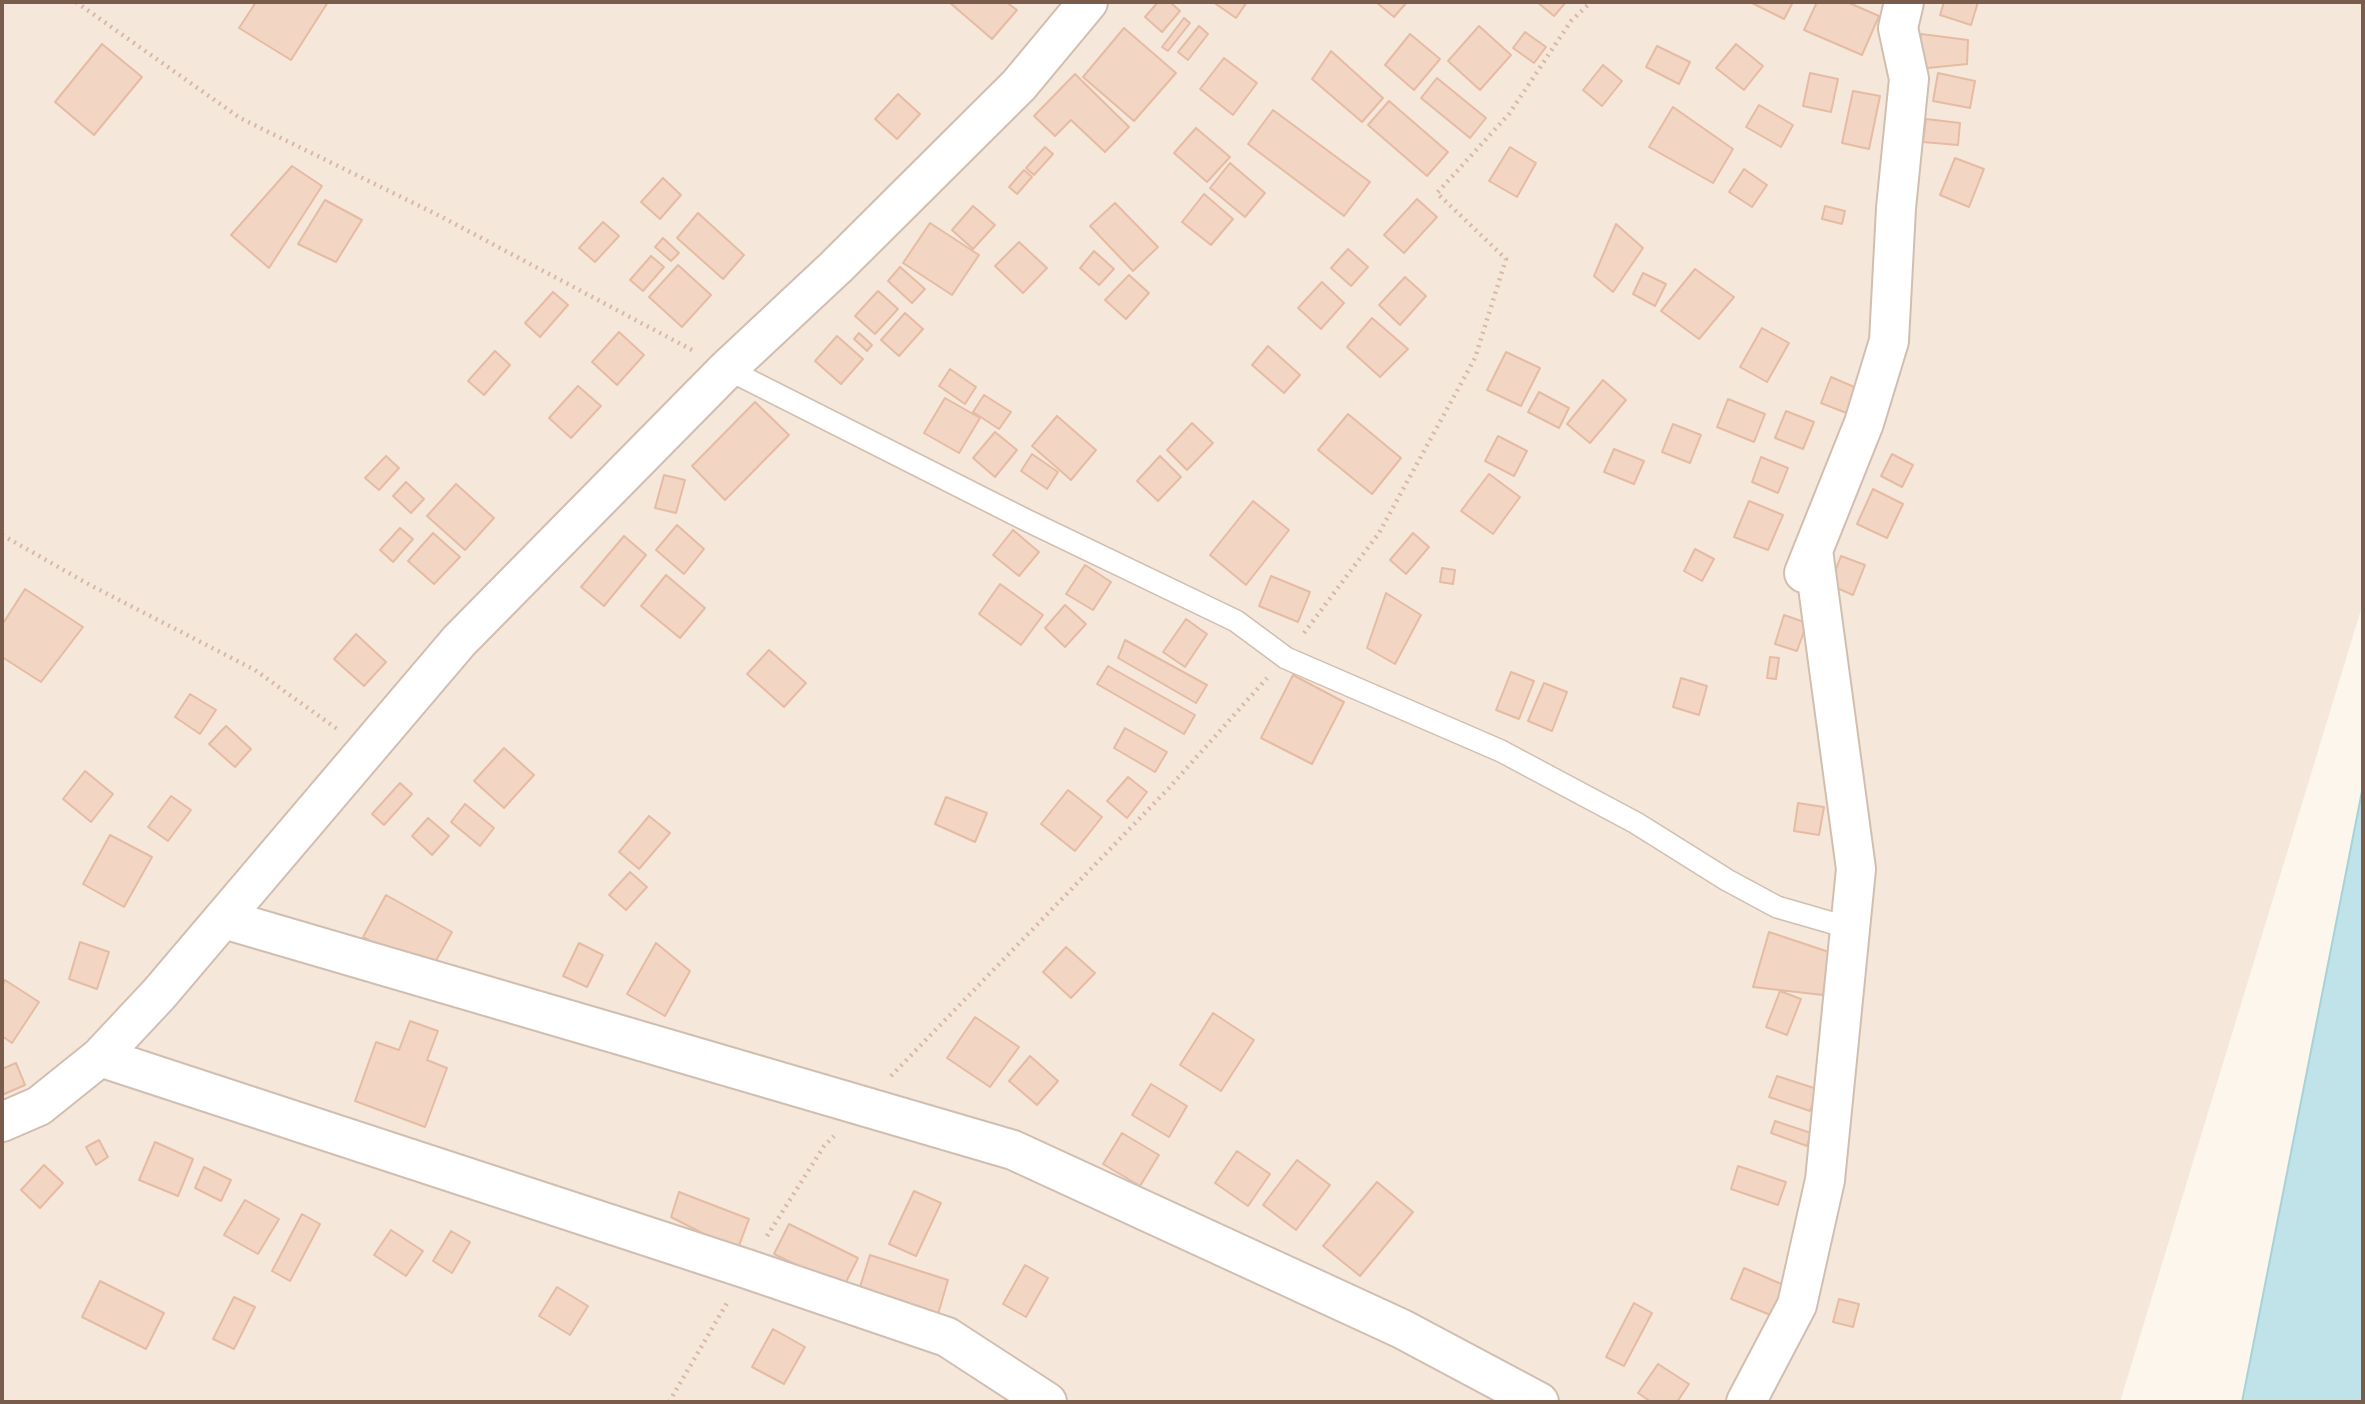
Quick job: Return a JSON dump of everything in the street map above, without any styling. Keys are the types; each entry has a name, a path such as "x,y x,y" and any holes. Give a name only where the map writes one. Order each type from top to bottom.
{"street":[{"path":"2,1122 39,1106 100,1057 224,919 459,641 727,369 836,267 1019,85 1088,2"},
{"path":"1746,1402 1797,1305 1825,1180 1856,869 1807,565 1864,423 1889,341 1896,208 1909,79 1898,28 1904,2"},
{"path":"224,919 1013,1150 1402,1329 1539,1402"},
{"path":"100,1057 947,1337 1047,1402"}],"lane":[{"path":"727,369 1026,520 1236,621 1286,658 1501,751 1636,823 1727,880 1777,907 1850,928"}],"path":[{"path":"76,2 240,118 438,215 727,369"},
{"path":"669,1402 747,1269 824,1146 1169,788 1286,658 1379,533 1475,358 1506,258 1437,193 1508,114 1571,21 1591,2"},
{"path":"2,535 90,585 255,670 366,750"}],"shaded area":[{"path":"2,2 2363,2 2363,603 2120,1402 2,1402"}],"water":[{"path":"2363,786 2363,1402 2242,1402"}],"building":[{"path":"256,2 328,2 291,60 239,28"},
{"path":"949,2 1006,2 1017,10 992,39"},
{"path":"1158,2 1170,2 1180,11 1162,32 1145,17"},
{"path":"1213,2 1247,2 1236,18"},
{"path":"1376,2 1407,2 1394,17"},
{"path":"1537,2 1566,2 1554,16"},
{"path":"1750,2 1793,2 1784,19"},
{"path":"1817,2 1847,2 1879,16 1862,55 1804,30"},
{"path":"1944,2 1978,2 1971,25 1940,15"},
{"path":"1184,18 1190,23 1168,51 1162,47"},
{"path":"1199,26 1208,34 1188,60 1178,52"},
{"path":"1479,26 1511,55 1480,90 1448,61"},
{"path":"1124,28 1176,73 1134,121 1083,77"},
{"path":"1525,32 1546,47 1534,63 1513,48"},
{"path":"1410,34 1440,59 1414,90 1385,65"},
{"path":"1921,34 1968,40 1967,64 1918,69"},
{"path":"102,44 142,77 94,135 55,102"},
{"path":"1736,44 1763,66 1744,90 1716,68"},
{"path":"1657,46 1690,62 1679,84 1646,67"},
{"path":"1331,51 1383,98 1362,122 1312,79"},
{"path":"1224,58 1257,83 1233,115 1200,89"},
{"path":"1603,65 1622,81 1602,106 1583,90"},
{"path":"1810,73 1838,79 1831,112 1803,106"},
{"path":"1938,73 1975,81 1970,108 1933,101"},
{"path":"1075,74 1129,127 1105,152 1071,120 1055,136 1034,116"},
{"path":"1437,78 1486,118 1470,138 1421,98"},
{"path":"1853,91 1880,96 1869,149 1842,143"},
{"path":"898,94 920,114 897,139 875,119"},
{"path":"1389,101 1448,152 1427,176 1368,125"},
{"path":"1759,105 1793,125 1781,147 1746,127"},
{"path":"1673,107 1733,149 1713,183 1649,147"},
{"path":"1273,110 1370,182 1344,216 1248,144"},
{"path":"1926,119 1960,123 1958,145 1923,142"},
{"path":"1196,128 1230,157 1207,182 1174,153"},
{"path":"1045,147 1053,154 1034,175 1026,168"},
{"path":"1510,147 1536,163 1517,197 1489,181"},
{"path":"1955,158 1984,169 1969,207 1940,195"},
{"path":"1230,163 1265,193 1245,217 1210,188"},
{"path":"292,166 322,186 269,268 231,235"},
{"path":"1744,169 1767,185 1752,207 1729,192"},
{"path":"1024,170 1032,177 1017,194 1009,187"},
{"path":"663,178 681,195 660,219 641,202"},
{"path":"1204,194 1233,219 1211,245 1182,222"},
{"path":"1417,199 1437,217 1404,253 1384,235"},
{"path":"325,200 362,220 336,262 298,244"},
{"path":"1115,203 1158,247 1133,271 1090,226"},
{"path":"973,206 995,225 973,249 952,230"},
{"path":"1825,206 1845,211 1842,224 1822,219"},
{"path":"698,213 744,255 723,279 677,238"},
{"path":"603,222 619,236 595,262 579,248"},
{"path":"930,223 979,255 952,295 903,263"},
{"path":"1616,224 1643,248 1613,292 1594,276"},
{"path":"663,238 679,253 671,261 655,247"},
{"path":"1019,242 1047,268 1023,293 995,266"},
{"path":"1348,249 1368,267 1351,286 1331,268"},
{"path":"1094,251 1114,269 1099,285 1080,268"},
{"path":"651,256 664,267 643,291 630,280"},
{"path":"678,265 711,295 682,327 649,297"},
{"path":"900,267 925,289 912,303 888,281"},
{"path":"1695,269 1734,297 1699,339 1661,311"},
{"path":"1643,273 1666,284 1655,306 1633,294"},
{"path":"1129,275 1149,293 1126,319 1105,300"},
{"path":"1405,277 1426,296 1400,325 1379,305"},
{"path":"1322,282 1344,303 1321,329 1298,308"},
{"path":"878,291 898,309 875,334 855,316"},
{"path":"553,292 568,305 540,337 525,323"},
{"path":"905,313 923,329 899,356 881,340"},
{"path":"1372,318 1408,349 1380,377 1347,347"},
{"path":"1762,328 1789,343 1767,382 1740,367"},
{"path":"619,332 644,355 617,385 592,362"},
{"path":"859,333 872,345 867,351 854,339"},
{"path":"837,336 863,359 841,384 815,361"},
{"path":"1268,346 1300,375 1284,393 1252,365"},
{"path":"495,351 510,365 484,395 468,381"},
{"path":"1506,352 1540,368 1521,406 1487,390"},
{"path":"950,369 976,387 965,404 939,386"},
{"path":"1831,377 1859,389 1849,414 1821,403"},
{"path":"1603,380 1626,400 1590,443 1567,424"},
{"path":"578,386 601,406 571,438 549,418"},
{"path":"1539,392 1569,408 1559,428 1528,412"},
{"path":"984,395 1011,412 999,429 973,412"},
{"path":"945,398 980,418 959,453 924,433"},
{"path":"1728,399 1765,414 1754,442 1717,427"},
{"path":"755,402 789,435 725,500 692,466"},
{"path":"1786,411 1814,422 1803,449 1775,438"},
{"path":"1348,414 1401,458 1372,494 1318,450"},
{"path":"1057,416 1096,450 1071,480 1032,446"},
{"path":"1192,423 1213,443 1187,470 1167,450"},
{"path":"1673,424 1701,435 1690,463 1662,452"},
{"path":"995,432 1017,450 995,477 973,458"},
{"path":"1498,436 1527,451 1514,476 1485,461"},
{"path":"1614,449 1644,461 1634,484 1604,472"},
{"path":"1032,454 1058,472 1047,489 1021,471"},
{"path":"1892,454 1913,465 1902,487 1881,476"},
{"path":"386,456 399,468 379,490 365,478"},
{"path":"1160,456 1181,477 1158,501 1137,481"},
{"path":"1761,457 1788,468 1778,493 1752,482"},
{"path":"1489,474 1520,497 1493,534 1461,511"},
{"path":"664,475 685,480 676,513 655,508"},
{"path":"406,482 424,499 411,513 393,496"},
{"path":"456,484 494,518 465,550 427,516"},
{"path":"1873,489 1903,504 1887,538 1857,524"},
{"path":"1253,501 1289,530 1246,585 1210,555"},
{"path":"1749,501 1783,515 1768,550 1734,537"},
{"path":"677,525 704,549 684,574 656,550"},
{"path":"400,528 413,539 393,562 380,550"},
{"path":"1013,530 1039,552 1019,576 993,555"},
{"path":"433,533 460,557 434,584 408,561"},
{"path":"1413,533 1429,547 1406,574 1390,560"},
{"path":"624,536 646,555 604,606 581,587"},
{"path":"1695,549 1714,559 1702,581 1684,571"},
{"path":"1841,556 1865,565 1853,595 1830,585"},
{"path":"1085,565 1111,582 1093,610 1066,594"},
{"path":"1442,568 1455,570 1453,584 1440,582"},
{"path":"666,575 705,608 680,638 641,606"},
{"path":"1271,576 1310,592 1298,622 1259,606"},
{"path":"1000,584 1043,615 1021,645 979,614"},
{"path":"25,589 83,627 41,682 2,657 2,625"},
{"path":"1386,593 1421,615 1395,664 1367,648"},
{"path":"1065,605 1086,624 1065,647 1045,628"},
{"path":"1784,615 1807,623 1797,651 1775,644"},
{"path":"1186,619 1207,634 1185,667 1163,652"},
{"path":"356,634 386,662 364,686 334,659"},
{"path":"1125,640 1207,685 1196,703 1118,658"},
{"path":"769,650 806,683 784,707 747,674"},
{"path":"1770,657 1779,658 1776,679 1767,678"},
{"path":"1108,666 1195,715 1184,734 1097,684"},
{"path":"1511,672 1534,681 1519,719 1496,710"},
{"path":"1293,675 1344,702 1312,764 1261,738"},
{"path":"1681,678 1707,686 1699,715 1673,707"},
{"path":"1544,683 1567,692 1552,731 1528,721"},
{"path":"190,694 216,710 200,734 175,717"},
{"path":"226,726 251,749 235,767 209,744"},
{"path":"1125,728 1167,752 1155,772 1114,748"},
{"path":"504,748 534,775 504,808 474,781"},
{"path":"85,771 113,794 91,822 63,799"},
{"path":"1128,777 1147,792 1127,818 1107,801"},
{"path":"400,783 412,794 384,825 372,814"},
{"path":"1068,790 1102,817 1075,851 1041,824"},
{"path":"171,796 191,810 168,841 148,827"},
{"path":"946,797 987,813 975,842 935,824"},
{"path":"1798,803 1824,807 1819,835 1794,831"},
{"path":"465,804 494,828 480,846 451,822"},
{"path":"649,816 670,833 639,869 619,852"},
{"path":"428,818 449,836 432,855 412,836"},
{"path":"110,835 152,857 124,907 83,884"},
{"path":"630,872 647,887 626,910 609,895"},
{"path":"386,895 452,932 429,973 363,937"},
{"path":"1769,932 1829,952 1823,995 1753,987"},
{"path":"80,942 109,952 97,989 69,979"},
{"path":"579,943 603,955 587,987 563,976"},
{"path":"656,943 690,971 665,1016 627,994"},
{"path":"1066,947 1095,973 1071,998 1043,972"},
{"path":"5,980 39,1002 12,1043 2,1036 2,986"},
{"path":"1780,991 1801,999 1787,1035 1766,1027"},
{"path":"1213,1013 1254,1040 1221,1091 1180,1065"},
{"path":"975,1017 1019,1047 990,1087 947,1058"},
{"path":"410,1021 438,1031 427,1060 447,1068 425,1127 355,1101 376,1042 399,1050"},
{"path":"1030,1056 1058,1081 1037,1105 1009,1081"},
{"path":"16,1063 25,1085 2,1095 2,1069"},
{"path":"1777,1076 1817,1089 1810,1111 1769,1097"},
{"path":"1151,1084 1187,1106 1169,1137 1132,1115"},
{"path":"1775,1121 1811,1133 1807,1146 1771,1133"},
{"path":"1122,1133 1159,1155 1140,1186 1103,1164"},
{"path":"99,1140 108,1157 96,1165 86,1147"},
{"path":"155,1142 193,1159 178,1196 139,1180"},
{"path":"1237,1151 1270,1174 1248,1206 1215,1183"},
{"path":"1297,1160 1330,1185 1296,1230 1263,1205"},
{"path":"44,1165 63,1183 40,1208 21,1190"},
{"path":"1738,1166 1786,1182 1778,1205 1731,1189"},
{"path":"204,1167 231,1180 221,1201 195,1188"},
{"path":"1377,1182 1413,1212 1360,1276 1323,1246"},
{"path":"914,1191 941,1203 916,1256 889,1244"},
{"path":"679,1192 749,1219 737,1251 671,1217"},
{"path":"245,1200 279,1219 258,1254 224,1235"},
{"path":"302,1214 320,1224 290,1281 272,1271"},
{"path":"789,1224 858,1258 843,1288 774,1254"},
{"path":"391,1230 423,1251 406,1276 374,1255"},
{"path":"451,1231 470,1242 452,1273 433,1261"},
{"path":"870,1255 948,1280 938,1314 859,1290"},
{"path":"1025,1265 1048,1278 1026,1317 1003,1304"},
{"path":"1744,1268 1786,1286 1773,1316 1731,1299"},
{"path":"100,1281 164,1313 146,1349 82,1317"},
{"path":"557,1287 588,1306 570,1335 539,1316"},
{"path":"234,1297 255,1307 234,1349 213,1339"},
{"path":"1839,1299 1859,1304 1853,1327 1833,1322"},
{"path":"1634,1303 1652,1313 1624,1366 1606,1357"},
{"path":"773,1329 805,1347 784,1384 752,1367"},
{"path":"1658,1364 1689,1384 1677,1402 1651,1402 1638,1393"}]}
